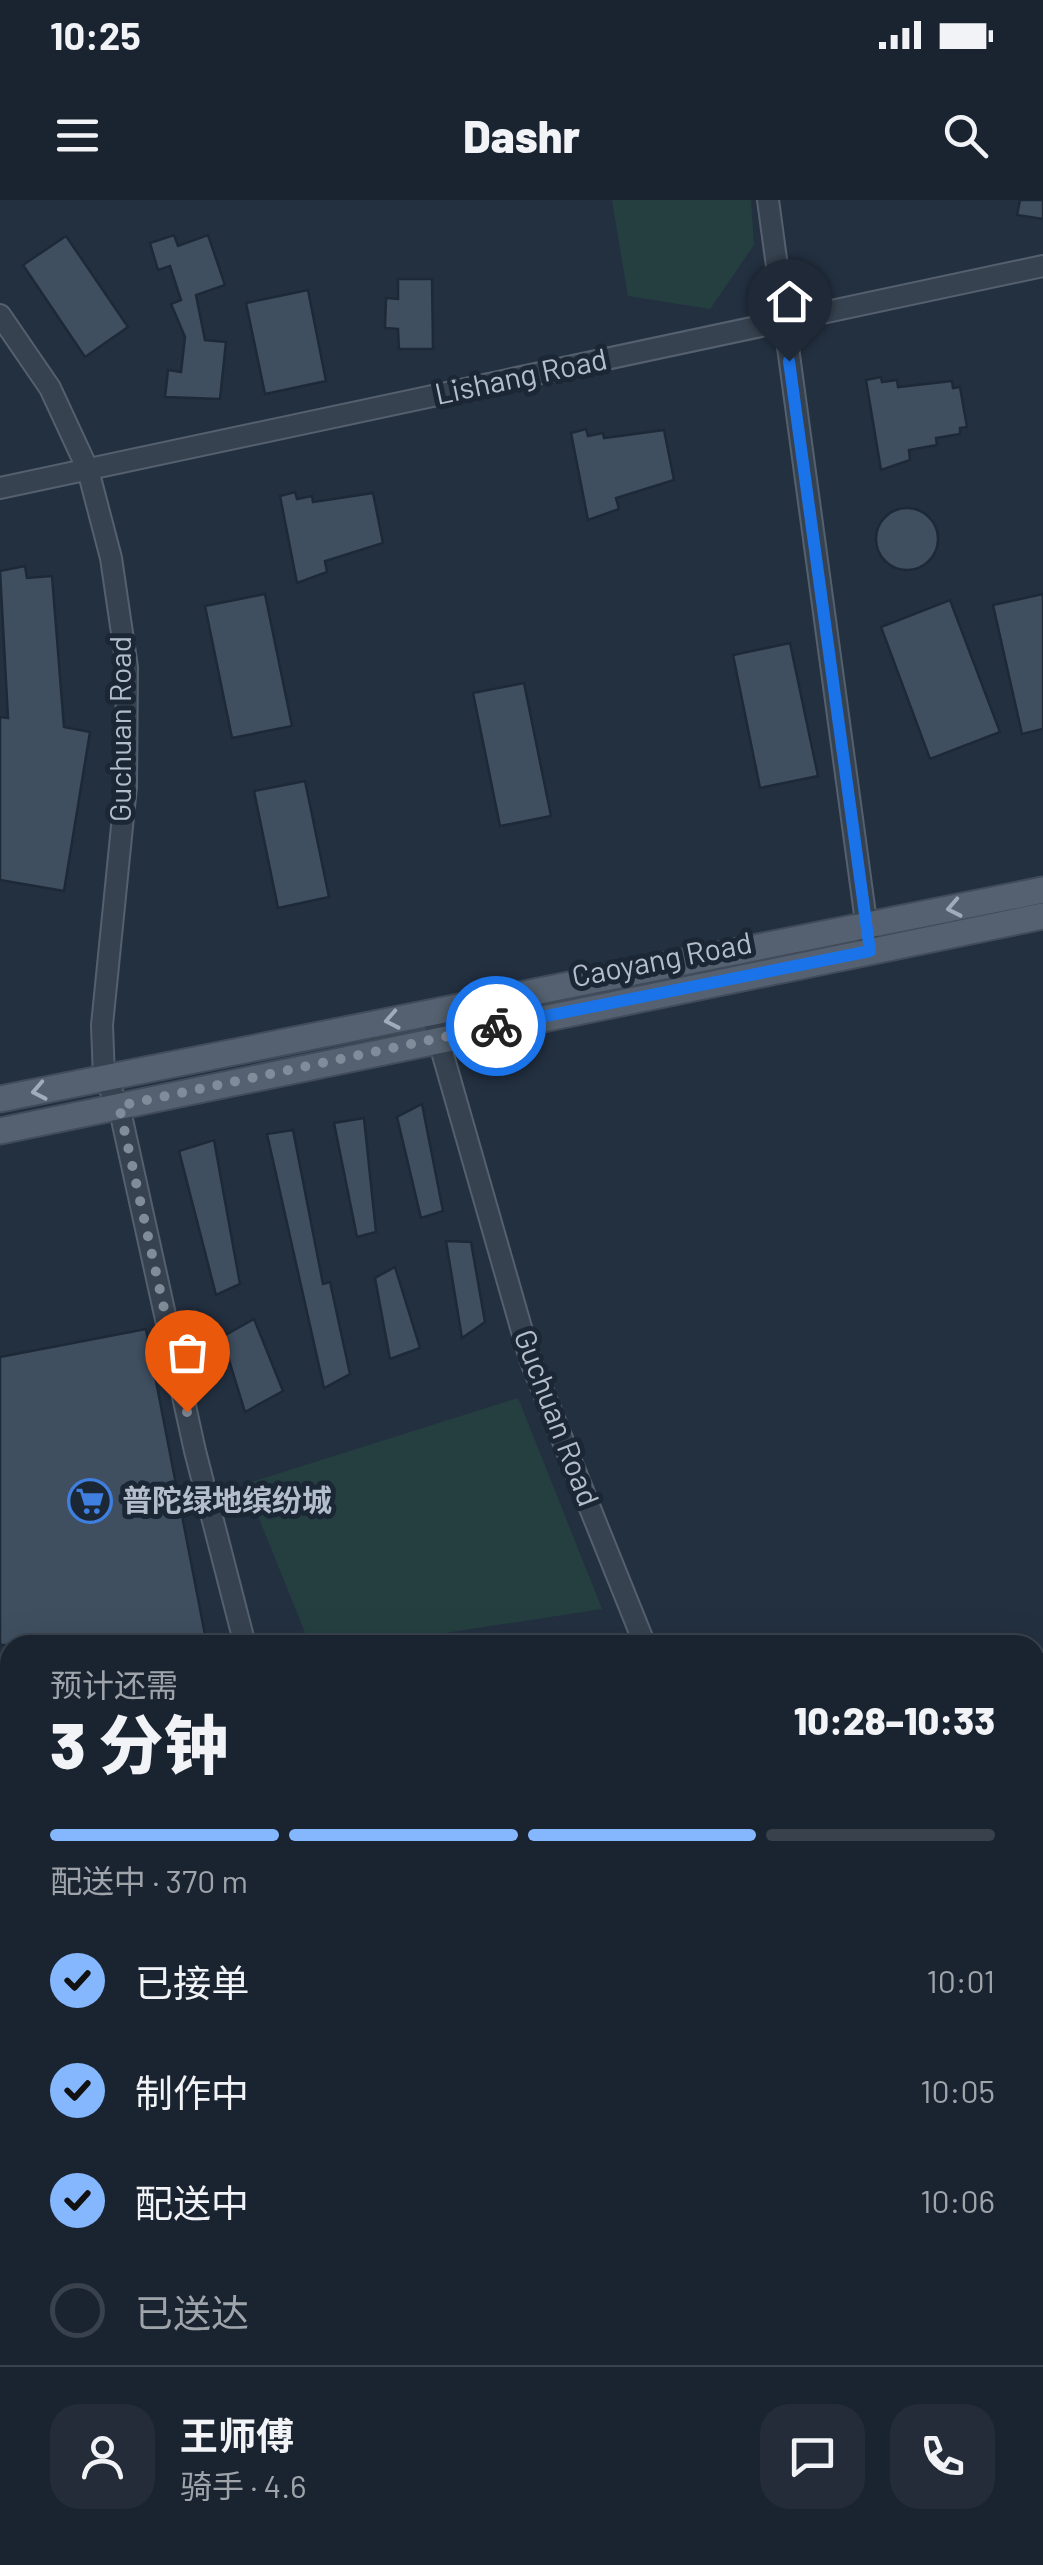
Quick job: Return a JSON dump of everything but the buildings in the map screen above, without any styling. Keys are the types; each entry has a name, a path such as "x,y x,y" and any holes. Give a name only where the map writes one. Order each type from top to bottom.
{"main road":[{"name":"Caoyang Road","path":"0,1131 437,1038 868,939 1043,890"},
{"name":"Caoyang Road","path":"0,1099 431,1012 868,939 1043,916"}],"street":[{"path":"768,200 868,939"},
{"name":"Lishang Road","path":"0,488 1043,266"},
{"name":"Guchuan Road","path":"0,314 50,388 88,470 112,558 126,667 126,787 102,1025 104,1078 119,1106 195,1451 242,1635"},
{"name":"Guchuan Road","path":"431,1012 530,1359 638,1635"}],"green space":[{"path":"612,200 751,200 754,245 710,309 628,296"},
{"path":"518,1398 602,1609 432,1635 306,1635 245,1484"}],"way so far":[{"path":"187,1412 119,1106 496,1026"}],"place":[{"name":"普陀绿地缤纷城","path":"90,1501"}],"route":[{"path":"496,1026 870,951 789,361"}]}
